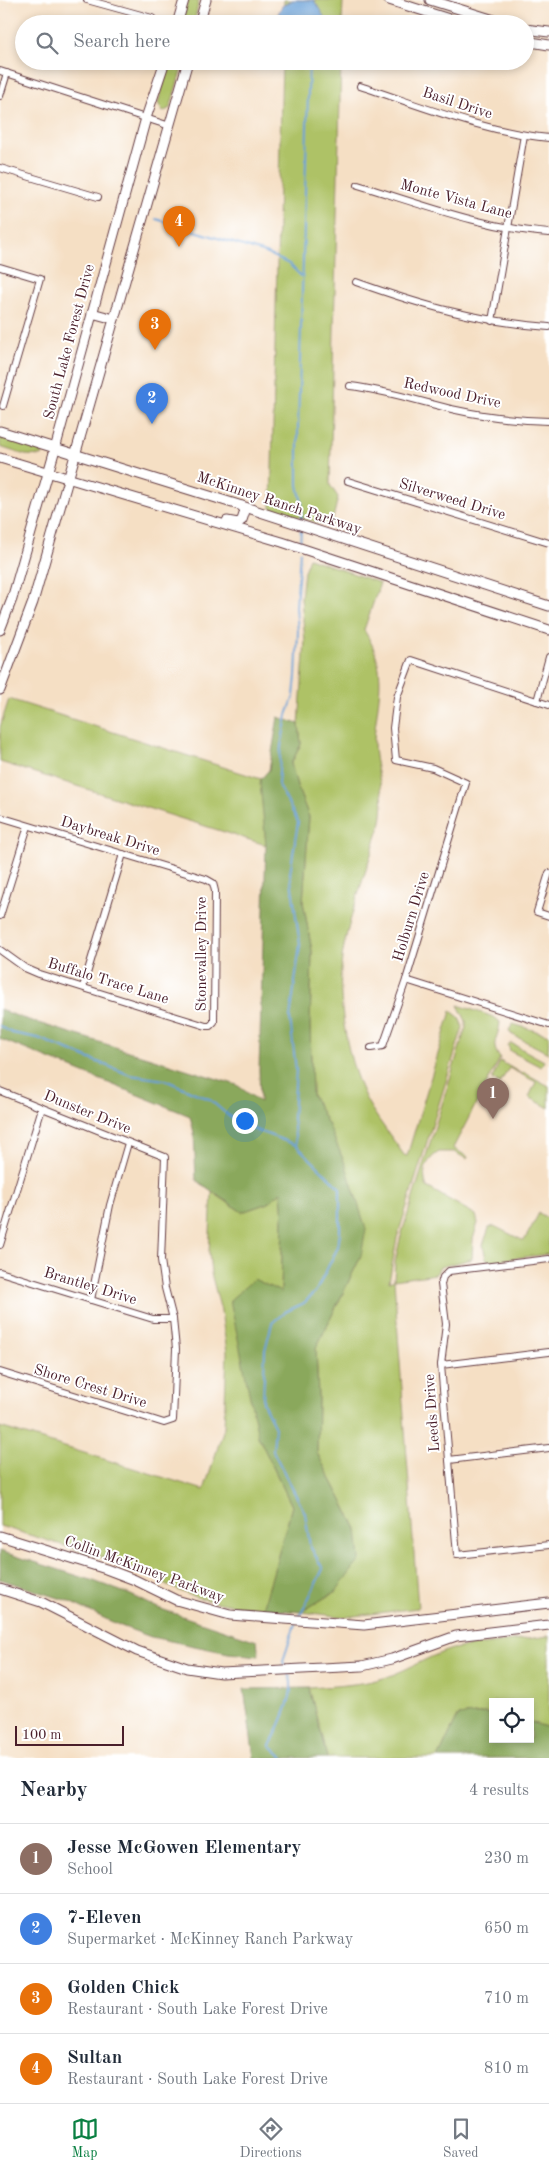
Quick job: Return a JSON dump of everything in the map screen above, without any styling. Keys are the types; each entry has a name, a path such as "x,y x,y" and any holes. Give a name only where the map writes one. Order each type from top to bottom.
{"main road":[{"path":"180,15 184,0"},
{"path":"202,15 206,0"},
{"path":"389,0 436,15"},
{"path":"430,0 478,15"},
{"path":"534,30 549,32"},
{"path":"534,42 549,45"},
{"name":"South Lake Forest Drive","path":"0,630 12,599 146,118 162,70"},
{"path":"0,690 33,602 186,70"},
{"path":"92,313 114,319"},
{"name":"McKinney Ranch Parkway","path":"0,431 322,531 549,606"},
{"path":"0,458 282,542 549,630"},
{"path":"202,518 238,523 245,514 242,506"},
{"name":"Collin McKinney Parkway","path":"0,1536 106,1569 135,1580 176,1600 210,1611 262,1618 364,1625 549,1603"},
{"path":"0,1589 41,1602 116,1641 156,1659 187,1668 221,1673 362,1666 392,1659 456,1636 549,1625"}],"street":[{"path":"87,0 141,15"},
{"path":"0,96 4,72 170,126"},
{"name":"Basil Drive","path":"360,86 486,127 549,138"},
{"path":"492,321 524,135"},
{"path":"0,168 98,197"},
{"name":"Monte Vista Lane","path":"358,185 468,219 508,228 549,233"},
{"path":"0,267 40,279 3,406"},
{"path":"356,282 437,309 492,321 549,327"},
{"name":"Redwood Drive","path":"350,386 379,390 478,414 549,422"},
{"name":"Silverweed Drive","path":"348,481 549,543"},
{"path":"549,657 537,701 549,705"},
{"name":"Holburn Drive","path":"371,1048 383,1046 406,980 466,783 433,768 396,760 392,728 397,697 411,660 537,701"},
{"name":"Daybreak Drive","path":"0,817 206,879 213,883"},
{"path":"0,916 28,826"},
{"path":"83,987 123,854"},
{"path":"549,873 537,912 549,916"},
{"name":"Stonevalley Drive","path":"212,1025 215,1018 215,891 213,883"},
{"name":"Buffalo Trace Lane","path":"0,950 25,968 39,974 206,1026 212,1025"},
{"path":"406,980 549,1025"},
{"name":"Dunster Drive","path":"0,1091 165,1157 161,1260 165,1288 173,1319"},
{"path":"0,1245 42,1108"},
{"path":"91,1300 110,1205 128,1143"},
{"name":"Leeds Drive","path":"549,1259 448,1271 443,1276 442,1284 446,1324 441,1365 457,1555 549,1545"},
{"name":"Brantley Drive","path":"0,1272 152,1319 173,1319"},
{"name":"Shore Crest Drive","path":"0,1372 164,1423 173,1420 176,1349 173,1319"},
{"path":"441,1365 549,1352"},
{"path":"449,1460 549,1448"}],"green space":[{"path":"188,0 199,0 196,15 184,15"},
{"path":"284,0 343,0 342,15 283,15"},
{"path":"167,70 181,70 170,108 163,112 158,103"},
{"path":"282,70 341,70 330,485 338,497 331,527 271,508"},
{"path":"0,436 35,447 43,453 42,456 25,455 0,447"},
{"path":"309,558 380,583 364,630 377,658 379,671 380,684 374,750 383,806 380,827 357,897 344,946 341,964 341,985 345,1029 355,1073 371,1108 404,1155 407,1156 451,1011 459,1017 463,1027 397,1238 389,1282 394,1280 418,1608 346,1617 301,1612 336,1591 357,1529 317,1453 318,1397 316,1348 361,1256 329,1126 312,1095 310,1026 312,951 303,902 309,817 291,764 301,744 299,724 305,641 301,598 304,571"},
{"path":"9,699 261,779 266,845 0,762 0,727"},
{"path":"278,717 299,724 301,744 291,764 309,817 303,902 312,951 310,1026 312,1095 329,1126 346,1166 366,1229 361,1256 316,1348 318,1397 317,1453 357,1529 360,1560 336,1591 301,1612 263,1609 292,1506 258,1436 230,1300 254,1279 281,1292 283,1219 281,1192 268,1203 242,1212 196,1180 194,1133 190,1116 0,1039 0,1009 19,1017 237,1085 260,1102 259,1070 266,845 260,783 269,770"},
{"path":"458,1005 494,1017 500,1022 495,1048 500,1058 453,1148 468,1157 467,1159 454,1152 439,1152 426,1167 425,1182 427,1187 476,1215 478,1223 473,1239 472,1259 440,1267 436,1274 394,1280 395,1262 400,1239 466,1027 466,1021"},
{"path":"513,1024 549,1035 548,1053 511,1034 509,1030"},
{"path":"511,1043 544,1061 541,1067 510,1051 508,1045"},
{"path":"500,1061 522,1074 523,1072 549,1086 549,1108 529,1097 536,1082 509,1068 500,1083 492,1079"},
{"path":"212,1192 242,1212 268,1203 281,1192 283,1219 281,1292 258,1436 292,1506 263,1609 205,1600 179,1591 127,1565 0,1526 0,1427 204,1490 224,1428 227,1352 221,1311 211,1273 209,1253"},
{"path":"539,1213 549,1219 549,1254 491,1261 486,1259 483,1245 489,1228 494,1226 524,1241"},
{"path":"0,1551 91,1580 131,1595 158,1608 257,1641 259,1656 228,1653 151,1637 121,1626 65,1600 0,1579"},
{"path":"549,1636 549,1728 534,1723 534,1698 489,1698 489,1714 458,1716 438,1758 327,1758 309,1688 348,1685 377,1680 452,1649"},
{"path":"309,1688 327,1758 254,1758 244,1689"},
{"path":"489,1714 489,1743 534,1743 534,1723 549,1728 549,1758 438,1758 458,1716"}],"water":[{"path":"293,0 314,0 323,15 278,15 282,6"}],"waterway":[{"path":"301,522 302,504 298,485 298,426 309,70"},
{"path":"156,219 266,253 289,264 301,276"},
{"path":"300,545 301,529"},
{"path":"296,1145 293,1118 296,1070 290,1018 300,945 290,873 298,822 278,784 281,746 287,715 294,696 296,676 298,631 296,607 300,552"},
{"path":"0,1026 12,1033 38,1038 130,1075 165,1080 209,1099 237,1123 296,1145 340,1188 338,1247 316,1291 304,1303 285,1312 272,1323 265,1350 263,1403 275,1427 273,1451 305,1513 310,1546 323,1569 299,1618"},
{"path":"285,1667 283,1661 295,1624"},
{"path":"283,1758 270,1746 289,1699 291,1680 288,1673"}],"place":[{"name":"Sultan","path":"179,247"},
{"name":"Golden Chick","path":"155,350"},
{"name":"7-Eleven","path":"152,424"},
{"name":"Jesse McGowen Elementary","path":"493,1119"}]}
